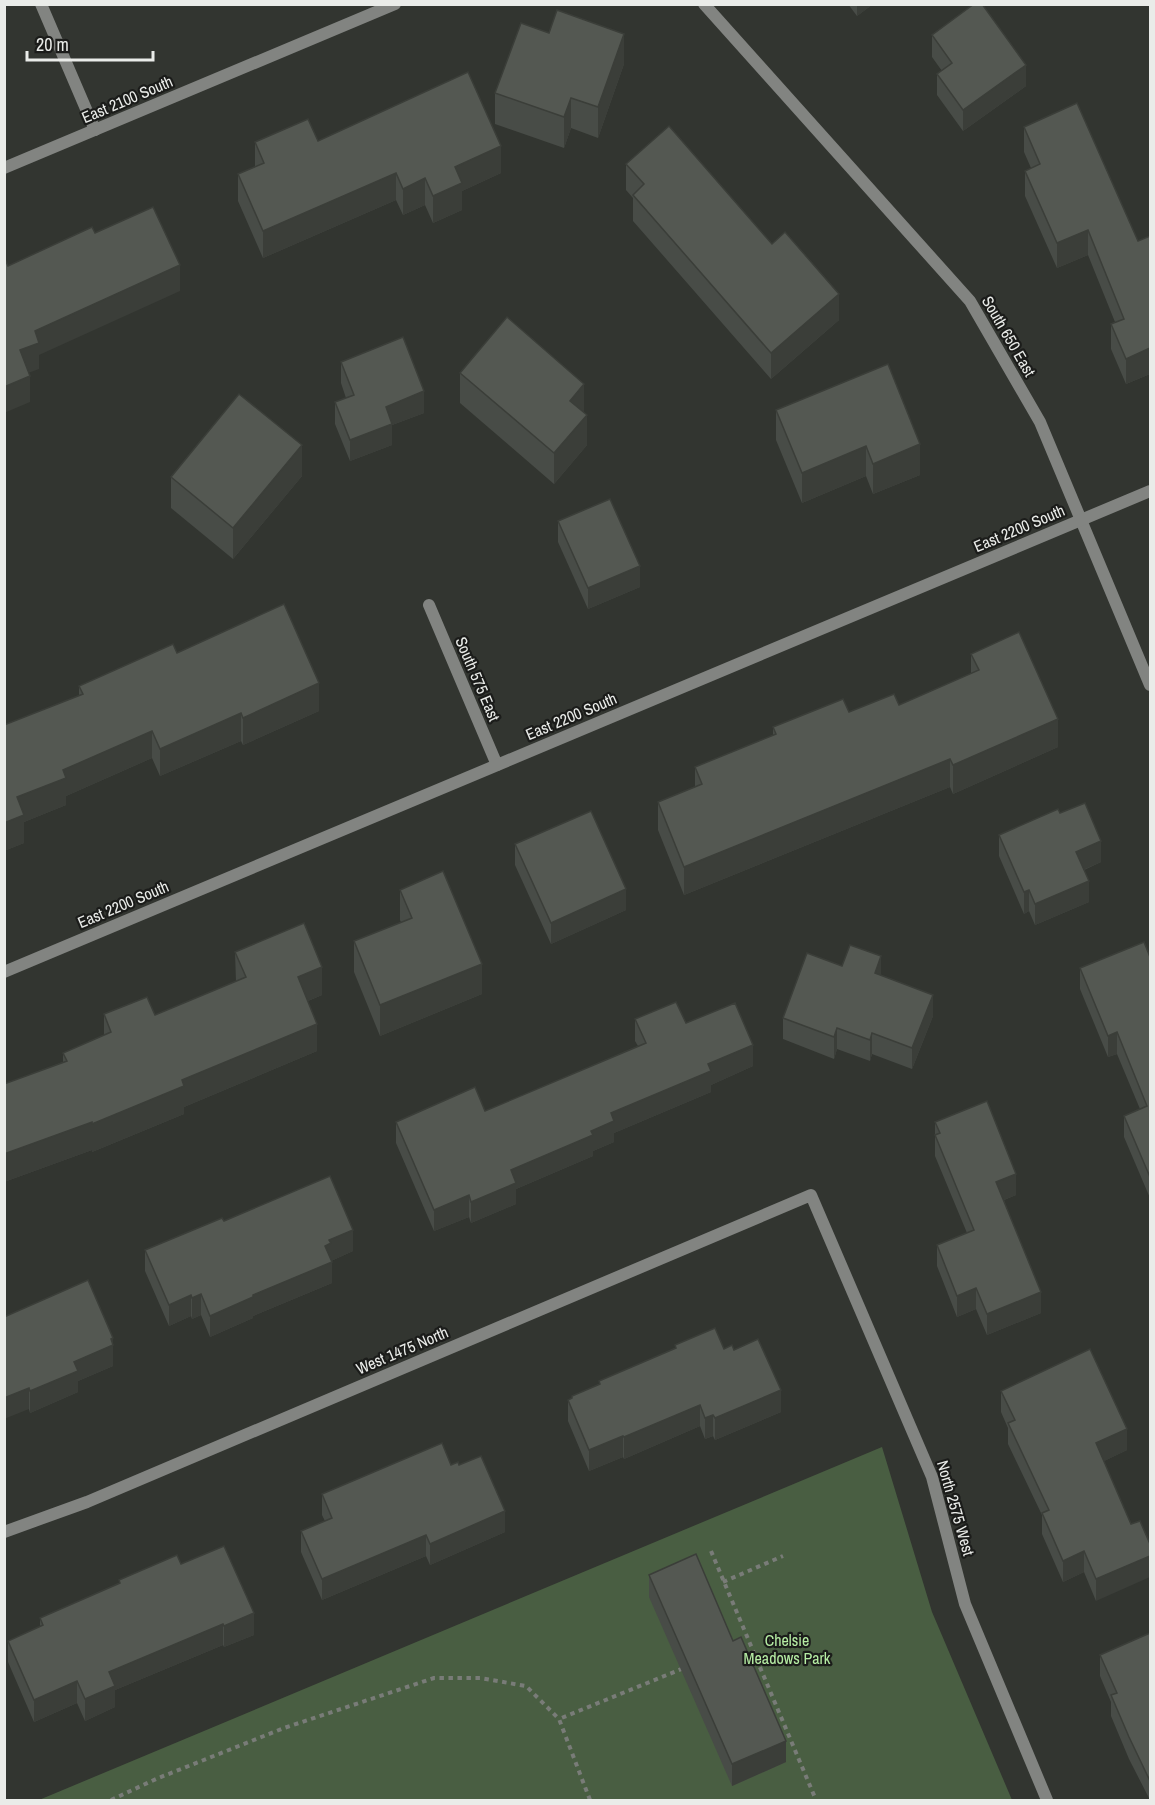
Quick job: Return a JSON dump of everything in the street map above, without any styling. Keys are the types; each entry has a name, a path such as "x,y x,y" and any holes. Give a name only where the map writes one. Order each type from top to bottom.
{"street":[{"path":"41,4 95,130"},
{"name":"East 2100 South","path":"4,168 394,4"},
{"name":"South 650 East","path":"704,4 970,301 1040,422 1150,686"},
{"name":"East 2200 South","path":"4,972 1150,491"},
{"name":"South 575 East","path":"429,605 497,765"},
{"name":"West 1475 North","path":"4,1532 87,1502 812,1195"},
{"name":"North 2575 West","path":"812,1195 932,1477 965,1604 1047,1800"}],"path":[{"path":"711,1551 816,1800"},
{"path":"723,1582 783,1556"},
{"path":"559,1719 692,1665"},
{"path":"111,1800 156,1779 284,1728 434,1678 480,1678 526,1686 559,1719 590,1800"}],"green space":[{"name":"Chelsie Meadows Park","path":"882,1447 932,1612 1012,1800 39,1800"}],"building":[{"path":"974,4 982,4 1026,65 963,110 937,74 952,63 932,35"},
{"path":"557,10 624,34 598,107 571,98 564,117 495,93 521,23 549,33"},
{"path":"468,72 501,146 455,167 462,183 433,196 425,178 403,189 396,173 263,231 238,174 264,163 255,142 308,119 318,141"},
{"path":"1077,103 1138,241 1150,236 1150,348 1126,359 1111,324 1124,319 1088,230 1057,243 1025,171 1040,164 1024,127"},
{"path":"669,126 772,244 785,232 839,294 771,353 633,195 644,184 626,164"},
{"path":"153,207 180,265 35,331 39,343 20,350 30,376 4,387 4,257 8,266 92,227 95,233"},
{"path":"507,317 584,384 570,401 587,415 554,453 460,373"},
{"path":"403,337 424,391 386,407 392,424 350,440 335,402 354,395 341,362"},
{"path":"888,364 920,444 873,464 866,446 802,473 776,410"},
{"path":"239,394 302,445 233,528 171,477"},
{"path":"610,499 640,566 588,588 558,521"},
{"path":"284,604 319,683 243,718 241,713 160,749 152,731 63,770 66,778 17,797 24,815 4,823 4,725 83,694 79,686 173,644 177,653"},
{"path":"1019,632 1058,719 953,765 950,759 684,867 658,802 702,784 695,767 776,734 773,727 843,699 849,712 894,694 899,705 979,670 971,654"},
{"path":"1085,803 1101,841 1076,852 1089,881 1035,904 1029,890 1024,892 999,835 1058,809 1060,813"},
{"path":"591,811 626,889 551,923 515,844"},
{"path":"443,871 482,964 380,1005 354,941 412,918 400,890"},
{"path":"304,923 322,967 298,977 317,1024 182,1080 184,1086 92,1124 92,1122 4,1154 4,1084 67,1061 63,1053 111,1032 104,1014 147,997 155,1015 246,977 235,952"},
{"path":"1144,942 1150,957 1150,1177 1124,1116 1147,1106 1117,1032 1108,1036 1080,968"},
{"path":"850,945 881,956 875,973 933,995 912,1048 872,1033 870,1040 837,1028 834,1037 783,1018 807,953 842,966"},
{"path":"676,1002 686,1023 735,1003 753,1045 708,1064 711,1071 611,1113 614,1121 591,1131 593,1135 511,1170 516,1183 471,1202 469,1195 434,1210 396,1122 475,1087 485,1111 646,1043 635,1019"},
{"path":"987,1101 1016,1174 996,1182 1041,1292 987,1314 976,1288 957,1296 937,1245 974,1230 935,1135 940,1133 935,1122"},
{"path":"330,1176 353,1230 329,1240 331,1243 325,1246 332,1262 210,1316 201,1294 192,1298 191,1295 169,1305 145,1250 222,1218 224,1221"},
{"path":"88,1280 113,1338 111,1339 113,1345 74,1362 78,1371 30,1391 29,1388 4,1398 4,1317"},
{"path":"715,1328 724,1349 732,1345 734,1350 758,1339 781,1390 715,1418 713,1415 705,1418 700,1405 589,1450 568,1400 572,1396 600,1384 599,1381 676,1348 675,1345"},
{"path":"1090,1349 1127,1429 1096,1443 1131,1524 1140,1521 1150,1544 1150,1556 1096,1579 1084,1551 1063,1561 1042,1513 1049,1510 1008,1423 1015,1420 1001,1391"},
{"path":"442,1443 451,1465 458,1462 459,1465 481,1456 505,1511 430,1544 426,1535 322,1579 301,1531 332,1518 322,1494"},
{"path":"224,1546 254,1613 109,1672 115,1686 85,1699 77,1681 34,1700 8,1641 43,1625 40,1618 120,1583 119,1580 177,1555 181,1564"},
{"path":"696,1554 733,1641 741,1637 786,1741 732,1764 649,1575"},
{"path":"1150,1633 1150,1781 1111,1695 1117,1693 1100,1655"}]}
